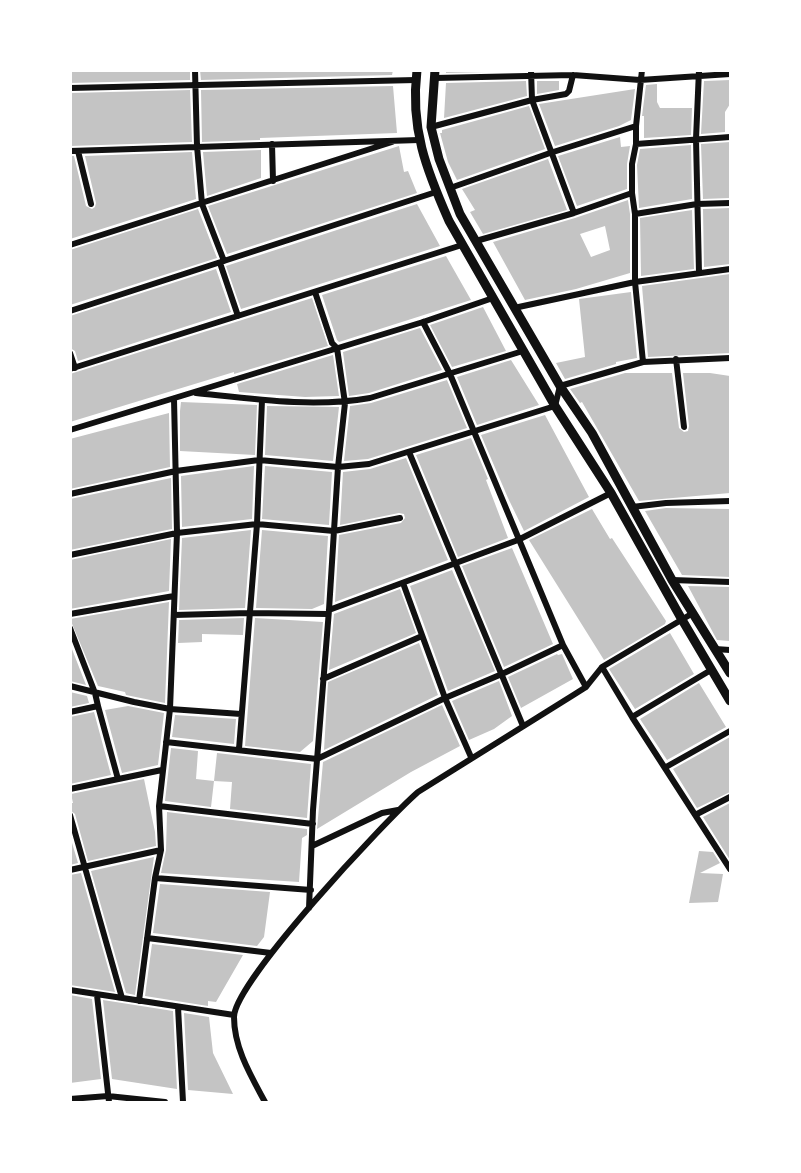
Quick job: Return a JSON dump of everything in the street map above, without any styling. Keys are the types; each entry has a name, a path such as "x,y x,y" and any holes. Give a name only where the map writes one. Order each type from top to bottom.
{"main road":[{"path":"435,74 431,127 439,159 460,214 560,386 592,433 672,580 730,672"},
{"path":"416,75 415,115 418,140 436,192 462,245 555,406 611,494 730,701"}],"street":[{"path":"195,70 197,146 202,204 238,316"},
{"path":"642,70 636,144 632,164 632,193 635,214 635,282 644,362"},
{"path":"435,74 531,73 640,80 699,73 730,74"},
{"path":"531,73 531,100 574,213"},
{"path":"699,73 696,139 699,273"},
{"path":"70,88 416,75"},
{"path":"431,127 531,100 566,94 573,75"},
{"path":"450,188 636,126"},
{"path":"636,144 730,138"},
{"path":"70,245 399,140"},
{"path":"70,151 418,140"},
{"path":"272,144 273,181"},
{"path":"78,151 91,204"},
{"path":"70,311 436,192"},
{"path":"476,241 574,213 632,193"},
{"path":"635,214 697,204 730,203"},
{"path":"70,353 73,369 462,245"},
{"path":"514,308 635,282 730,269"},
{"path":"309,909 317,759 338,467 345,403 337,348 332,343 315,292"},
{"path":"70,430 423,322 493,298"},
{"path":"423,322 450,374 563,645 586,687"},
{"path":"192,393 262,400 345,403 370,398 523,351"},
{"path":"70,494 176,471 259,460 338,467 369,464 555,406 560,386 644,362 730,358"},
{"path":"675,359 684,427"},
{"path":"139,1001 155,878 161,850 159,806 170,709 177,533 174,399"},
{"path":"239,749 256,525 262,400"},
{"path":"409,452 523,726"},
{"path":"174,615 328,612 518,540 611,494"},
{"path":"632,507 666,503 730,501"},
{"path":"70,555 177,533 256,525 334,531 400,518"},
{"path":"672,580 730,582"},
{"path":"404,583 445,698 471,757"},
{"path":"70,614 174,596"},
{"path":"265,1102 247,1069 239,1048 234,1015 238,1002 271,953 309,909 398,810 418,792 586,687 602,667 681,618 693,613"},
{"path":"70,628 95,693 118,779"},
{"path":"323,679 422,636"},
{"path":"166,742 317,759 563,645"},
{"path":"715,649 730,650"},
{"path":"602,667 632,717 730,865"},
{"path":"632,717 711,670"},
{"path":"70,686 170,709 242,714"},
{"path":"70,712 98,706"},
{"path":"666,767 730,731"},
{"path":"70,789 162,770"},
{"path":"696,814 730,796"},
{"path":"159,806 313,824"},
{"path":"312,846 382,813 398,810"},
{"path":"70,815 122,999"},
{"path":"70,870 161,850"},
{"path":"155,878 311,890"},
{"path":"147,938 271,953"},
{"path":"70,990 234,1015"},
{"path":"97,995 109,1099"},
{"path":"178,1007 183,1102"},
{"path":"70,1099 165,1102"}],"building":[{"path":"70,70 190,70 190,80 70,83"},
{"path":"200,70 393,70 392,75 201,80"},
{"path":"446,70 526,70 526,71 446,73"},
{"path":"730,80 730,104 725,112 725,132 701,134 704,81"},
{"path":"526,81 527,96 444,118 446,83"},
{"path":"537,81 559,81 559,90 537,94"},
{"path":"657,84 657,102 660,108 692,108 691,135 644,138 644,116 642,116 646,85"},
{"path":"393,86 397,133 202,142 201,90"},
{"path":"635,89 631,120 555,146 539,104"},
{"path":"190,90 192,142 70,146 70,93"},
{"path":"529,106 545,149 457,180 448,162 440,133 442,130"},
{"path":"620,137 621,147 630,146 627,189 577,206 558,156"},
{"path":"730,142 730,198 703,199 701,144"},
{"path":"691,145 692,199 639,208 637,165 640,149"},
{"path":"399,146 404,172 408,171 417,193 227,254 208,206"},
{"path":"261,150 261,178 207,196 203,152"},
{"path":"192,152 196,199 70,239 70,156 74,156 86,206 92,209 96,203 85,156"},
{"path":"548,159 567,210 483,234 470,212 475,210 462,189"},
{"path":"628,200 630,273 576,289 525,300 493,242","holes":["605,226 610,250 591,257 580,234"]},
{"path":"417,204 440,246 241,309 226,266"},
{"path":"730,208 730,264 704,267 703,209"},
{"path":"198,209 217,258 70,305 70,250"},
{"path":"692,210 694,269 641,276 640,218"},
{"path":"446,256 471,300 339,342 337,340 322,295"},
{"path":"216,269 231,312 78,361 75,351 70,348 70,316"},
{"path":"730,274 730,353 648,357 642,286"},
{"path":"631,292 637,358 616,362 616,364 565,379 556,363 585,357 579,299"},
{"path":"312,298 328,346 70,422 70,374"},
{"path":"483,307 506,351 452,367 430,325"},
{"path":"420,328 442,370 369,393 349,396 343,352"},
{"path":"333,355 339,396 305,397 239,392 237,384"},
{"path":"511,360 539,405 477,425 457,377"},
{"path":"625,373 672,373 679,428 684,432 688,431 689,426 683,373 730,376 730,493 639,501 582,402 580,403 570,389"},
{"path":"447,380 467,428 368,459 344,461 350,406 371,403"},
{"path":"181,402 257,405 255,455 180,451"},
{"path":"267,406 339,407 333,461 265,455"},
{"path":"169,413 170,467 70,489 70,439"},
{"path":"545,415 589,497 524,531 481,435"},
{"path":"471,438 508,538 458,557 416,455"},
{"path":"406,458 448,560 335,602 339,535 401,523 405,518 404,514 399,513 340,525 343,472 370,469"},
{"path":"254,466 252,519 182,527 181,476"},
{"path":"265,466 332,472 329,525 262,519"},
{"path":"171,478 172,529 70,550 70,499"},
{"path":"666,508 730,509 730,577 682,575 645,511"},
{"path":"592,509 666,621 665,624 604,660 529,540"},
{"path":"251,530 245,608 179,610 182,538"},
{"path":"262,530 328,536 324,604 312,609 256,608"},
{"path":"171,539 169,591 70,609 70,560"},
{"path":"512,548 553,644 504,667 462,566"},
{"path":"452,570 495,671 448,691 410,586"},
{"path":"688,586 730,587 730,641 717,640"},
{"path":"400,589 416,633 329,670 334,614"},
{"path":"169,602 165,703 126,695 125,692 98,686 70,619"},
{"path":"244,618 243,635 202,634 202,642 178,643 179,620"},
{"path":"255,618 323,622 313,741 300,752 245,746"},
{"path":"670,633 694,674 635,709 609,669"},
{"path":"419,643 438,695 324,750 328,682"},
{"path":"70,644 86,685 70,681"},
{"path":"557,654 562,654 573,679 521,708 508,677"},
{"path":"499,681 512,716 494,729 469,740 452,701"},
{"path":"699,683 726,727 667,760 640,719"},
{"path":"70,692 87,696 89,703 70,707"},
{"path":"442,705 460,746 411,772 317,829 323,762"},
{"path":"128,706 164,713 158,765 122,773 105,710"},
{"path":"94,712 111,775 70,784 70,717"},
{"path":"175,715 236,719 234,744 172,737"},
{"path":"730,737 730,792 697,808 673,769"},
{"path":"171,748 198,751 196,779 214,781 211,807 165,801"},
{"path":"217,753 311,764 307,818 230,809 232,782 214,781"},
{"path":"144,779 156,846 88,861 75,814 70,810 70,803 73,803 71,794"},
{"path":"730,803 730,860 703,817"},
{"path":"167,812 307,829 307,835 302,838 299,882 161,873 166,850"},
{"path":"70,836 78,863 70,865"},
{"path":"699,851 713,852 720,863 700,873 723,874 718,902 689,903"},
{"path":"154,857 135,995 126,993 91,871"},
{"path":"81,873 115,992 70,985 70,875"},
{"path":"160,884 270,892 264,937 257,946 153,933"},
{"path":"152,944 243,955 216,1002 208,1001 208,1006 145,996"},
{"path":"70,995 92,999 101,1079 70,1083"},
{"path":"103,1000 173,1011 177,1089 112,1079"},
{"path":"184,1013 209,1017 213,1053 233,1094 188,1090"}]}
